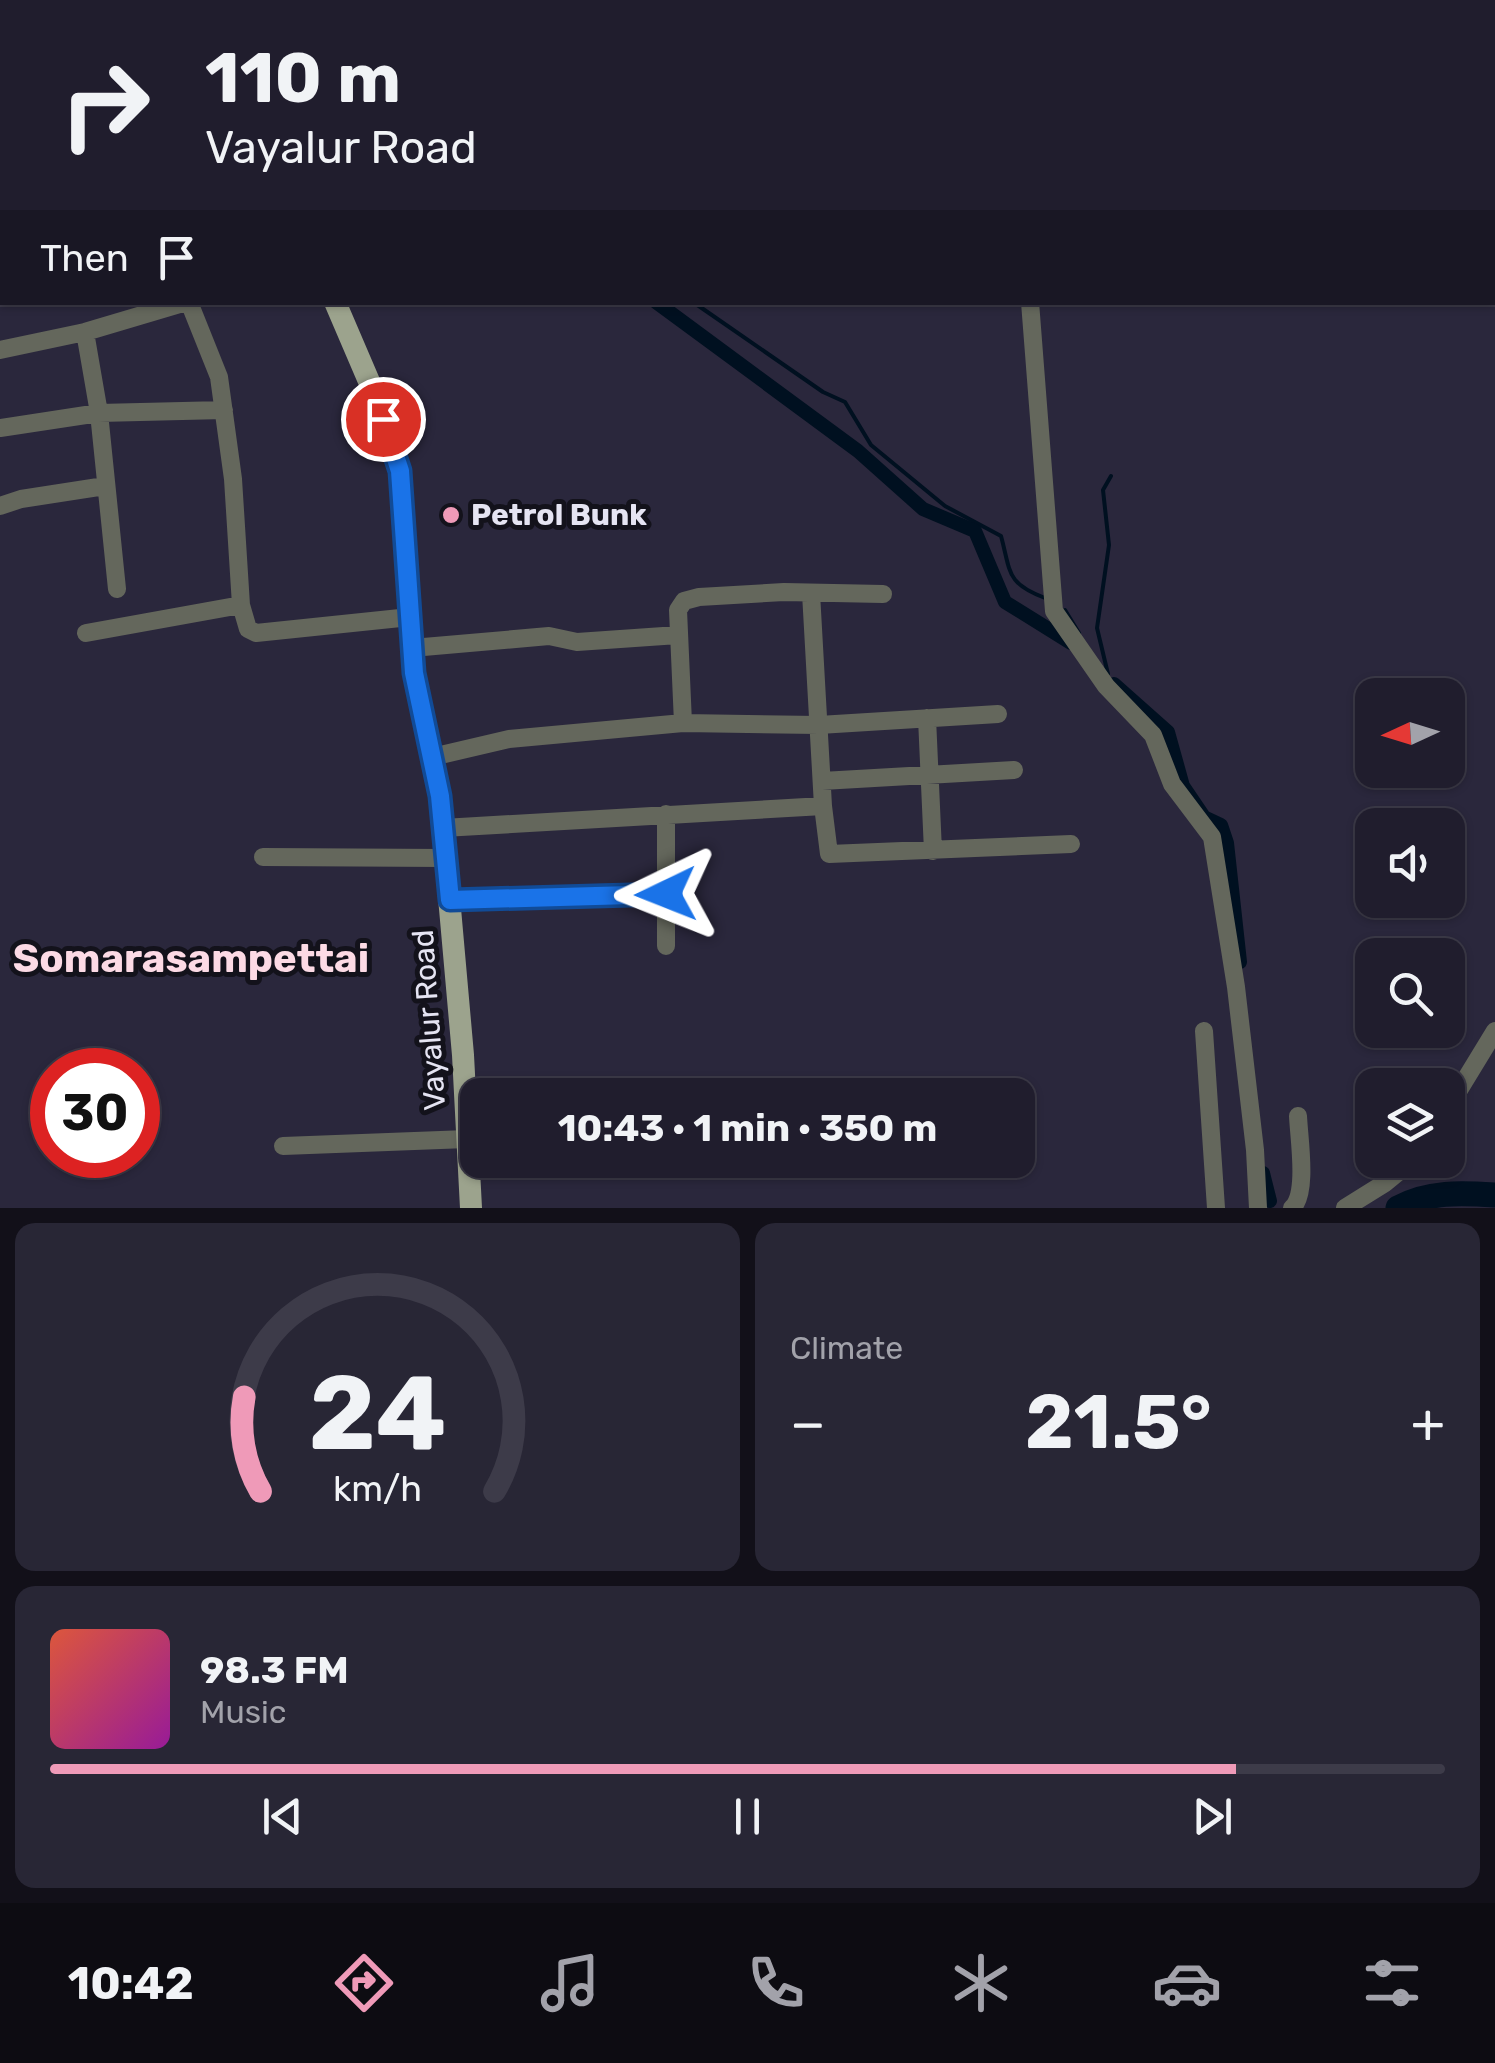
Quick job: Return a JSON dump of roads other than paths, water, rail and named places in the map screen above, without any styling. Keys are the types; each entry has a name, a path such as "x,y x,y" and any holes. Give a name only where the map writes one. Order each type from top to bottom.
{"main road":[{"name":"Vayalur Road","path":"344,308 400,471 414,673 443,828 463,1078"},
{"name":"Vayalur Road","path":"470,1178 471,1208"}],"street":[{"path":"0,350 85,332 177,305"},
{"path":"188,305 220,377 233,479 240,606 248,628 256,633 410,617"},
{"path":"1030,305 1054,611 1106,686 1153,735 1172,784 1212,837 1236,988 1258,1208"},
{"path":"85,332 99,413 117,590"},
{"path":"0,428 99,413 224,410"},
{"path":"0,506 21,498 105,486"},
{"path":"811,593 829,854 1071,844"},
{"path":"683,723 678,610 684,601 698,596 883,594"},
{"path":"86,633 240,606"},
{"path":"412,648 548,636 577,642 678,635"},
{"path":"432,757 510,739 683,723 819,725 998,714"},
{"path":"927,718 934,851"},
{"path":"822,781 1014,770"},
{"path":"443,828 824,806"},
{"path":"666,814 666,946"},
{"path":"263,858 446,858"},
{"path":"450,900 666,894"},
{"path":"1204,1031 1216,1208"},
{"path":"1465,1081 1495,1032"},
{"path":"1292,1208 1299,1200 1301,1181 1298,1116"},
{"path":"283,1146 460,1139"},
{"path":"1345,1208 1391,1178"}],"waterway":[{"path":"660,305 858,451 923,509 975,531 1005,602 1071,643"},
{"path":"697,305 823,392 845,402 871,445 945,506 1001,536 1012,575 1023,587 1045,598"},
{"path":"1108,674 1097,628 1109,545 1103,490 1111,476"},
{"path":"1065,610 1079,633"},
{"path":"1114,684 1168,732 1183,786 1204,817 1221,825 1227,843 1240,962"},
{"path":"1263,1173 1270,1201"},
{"path":"1398,1208 1433,1196 1495,1195"}],"place":[{"name":"Petrol Bunk","path":"451,515"}],"district":[{"name":"Somarasampettai","path":"191,958"}]}
